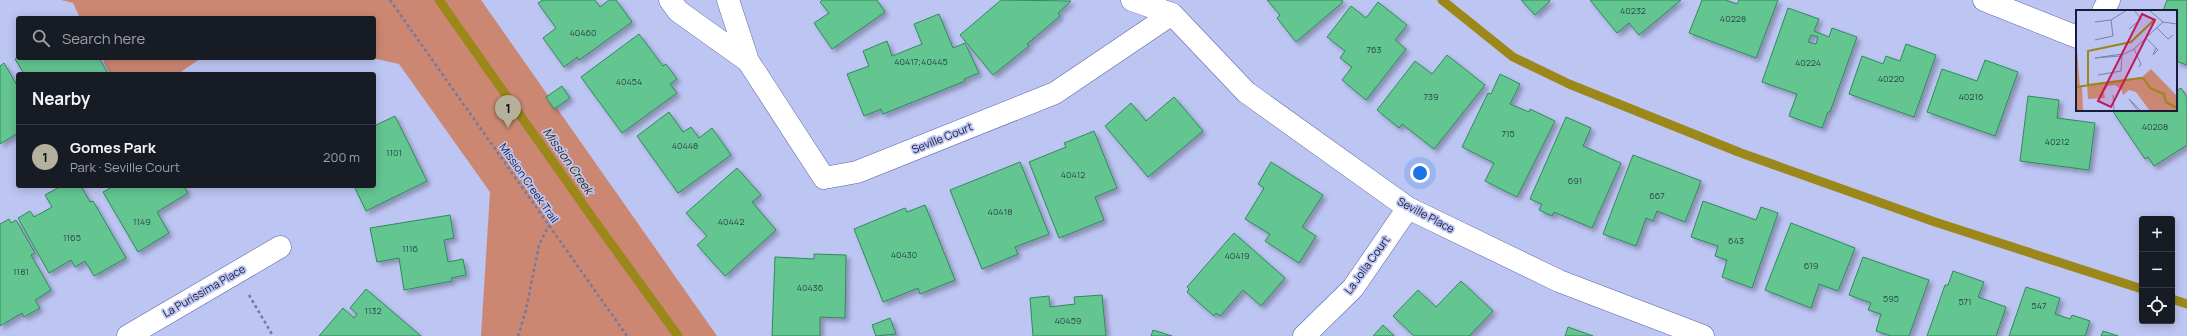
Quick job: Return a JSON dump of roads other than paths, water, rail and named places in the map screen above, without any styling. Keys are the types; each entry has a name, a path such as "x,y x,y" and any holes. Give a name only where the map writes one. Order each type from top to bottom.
{"street":[{"name":"Seville Court","path":"670,0 678,11 748,61"},
{"name":"Seville Court","path":"728,0 748,61 824,178 857,172 1055,93 1173,7"},
{"name":"Seville Place","path":"1132,0 1173,7 1246,92 1408,208 1559,281 1703,336"},
{"path":"1984,0 2076,37"},
{"path":"2104,10 2109,0"},
{"name":"La Jolla Court","path":"1304,336 1353,288 1408,208"},
{"name":"La Purissima Place","path":"128,336 280,247"}],"waterway":[{"name":"Mission Creek","path":"439,0 594,220 678,336"},
{"path":"1442,0 1513,57 1569,84 1741,153 1935,222 2139,288"},
{"path":"2175,300 2187,304"}],"place":[{"name":"Gomes Park","path":"508,128"}]}
